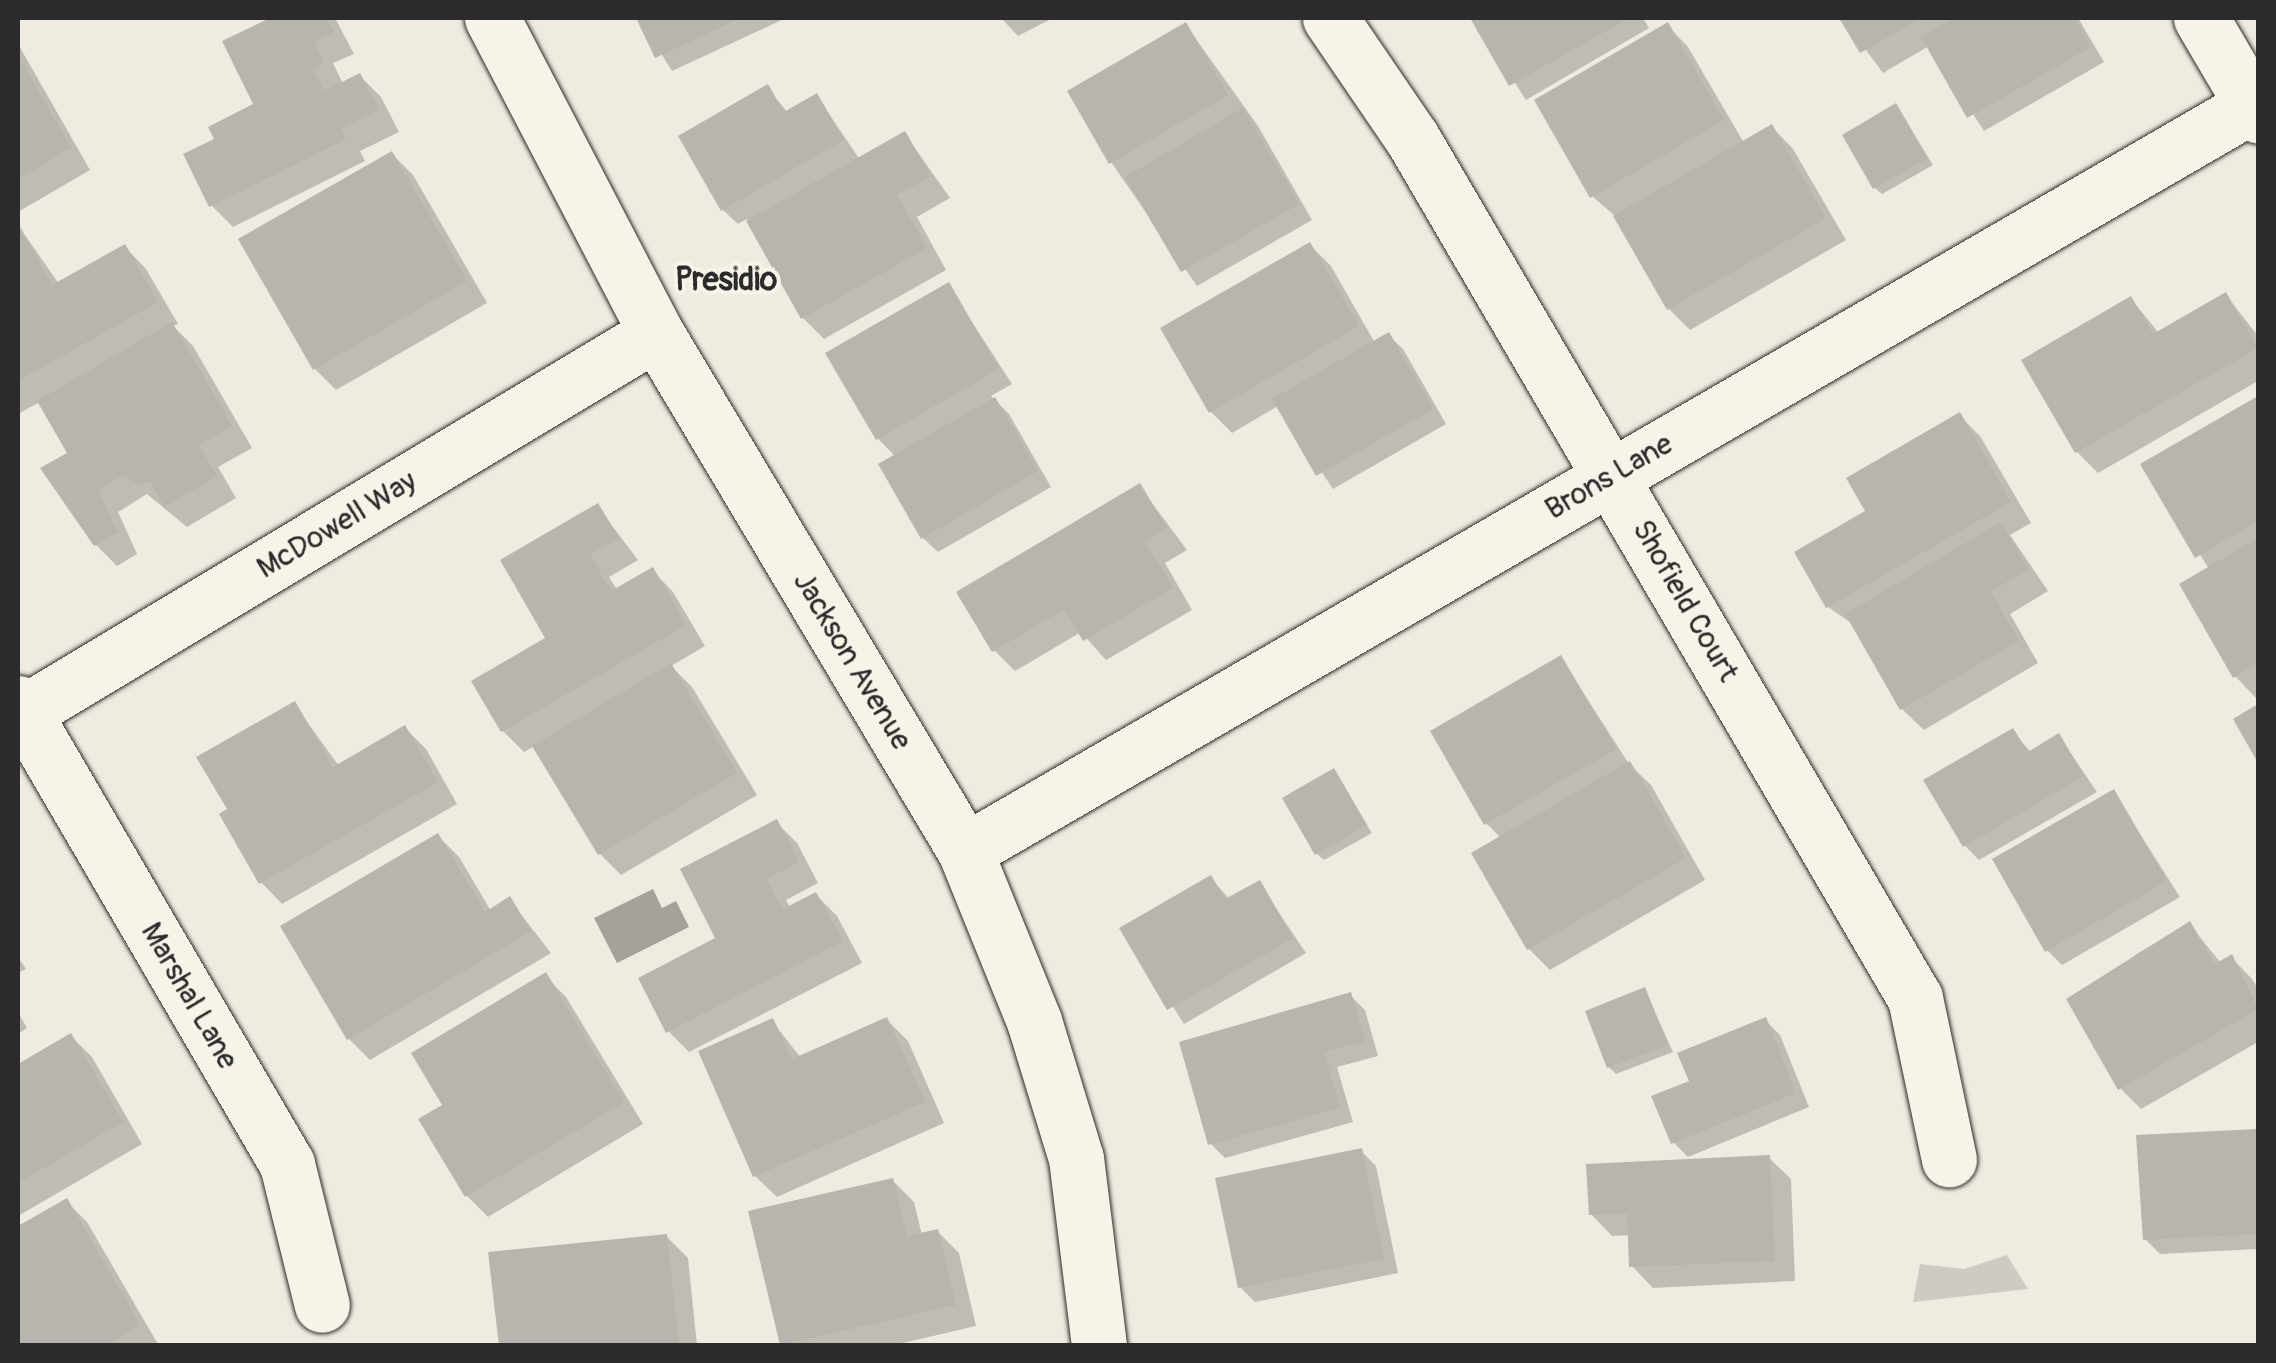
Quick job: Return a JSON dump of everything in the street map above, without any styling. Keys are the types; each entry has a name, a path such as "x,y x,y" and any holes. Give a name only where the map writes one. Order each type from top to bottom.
{"street":[{"name":"Jackson Avenue","path":"492,18 656,333 966,850 1034,1021 1076,1158 1100,1346"},
{"name":"Shofield Court","path":"1330,18 1412,138 1613,475 1915,998 1949,1160"},
{"path":"2201,18 2256,110"},
{"name":"Brons Lane","path":"966,850 1613,475 2256,110"},
{"name":"McDowell Way","path":"19,711 656,333"},
{"name":"Marshal Lane","path":"19,711 287,1164 322,1305"}],"shaded area":[{"path":"653,889 662,908 676,901 689,927 617,963 594,918"},
{"path":"2007,1255 2028,1289 1913,1302 1920,1264 1964,1269"}],"building":[{"path":"270,18 327,18 334,32 314,42 324,63 313,69 324,91 360,73 379,110 341,129 346,139 209,207 183,154 214,139 208,127 253,104 222,41"},
{"path":"636,18 741,18 655,58"},
{"path":"1470,18 1629,18 1509,86"},
{"path":"1839,18 1922,18 1860,53"},
{"path":"1954,18 2074,18 2091,47 1967,118 1921,37"},
{"path":"1186,22 1228,95 1109,164 1067,91"},
{"path":"1668,22 1724,120 1590,198 1534,100"},
{"path":"18,56 71,148 18,179"},
{"path":"768,84 784,112 817,93 844,140 721,211 678,136"},
{"path":"1896,103 1928,158 1873,189 1842,135"},
{"path":"1243,108 1299,204 1181,272 1125,177"},
{"path":"1772,124 1826,218 1667,310 1613,216"},
{"path":"905,131 931,176 897,195 927,248 801,319 746,221"},
{"path":"392,151 467,281 313,370 238,239"},
{"path":"18,223 52,285 125,244 158,302 18,381"},
{"path":"1310,242 1359,326 1209,413 1160,328"},
{"path":"949,282 999,369 876,440 825,353"},
{"path":"2226,292 2258,348 2075,453 2021,360 2131,296 2153,334"},
{"path":"172,322 232,426 199,445 217,476 164,507 151,482 138,484 124,475 98,490 118,532 94,546 40,468 67,453 37,401"},
{"path":"1389,332 1433,409 1316,476 1272,399"},
{"path":"2258,396 2258,521 2195,558 2140,464"},
{"path":"995,397 1038,471 921,539 878,464"},
{"path":"1960,412 2011,502 1826,608 1794,552 1865,511 1846,478"},
{"path":"1140,483 1167,528 1145,541 1173,588 1083,641 1064,609 992,652 956,592"},
{"path":"598,503 619,538 590,555 611,591 653,567 686,625 501,732 471,681 545,638 500,560"},
{"path":"2001,522 2028,569 1991,592 2019,641 1900,710 1845,614"},
{"path":"2258,538 2258,663 2233,678 2179,584"},
{"path":"1561,655 1616,749 1484,825 1430,731"},
{"path":"671,663 737,773 598,855 532,746"},
{"path":"295,701 333,767 405,725 438,782 259,884 219,814 227,809 196,757"},
{"path":"2258,704 2258,763 2233,719"},
{"path":"2013,728 2028,752 2059,733 2084,776 1963,847 1923,780"},
{"path":"1630,761 1686,858 1527,950 1471,853"},
{"path":"1334,768 1367,825 1315,855 1282,798"},
{"path":"2114,789 2167,881 2045,952 1992,859"},
{"path":"777,819 799,862 766,879 783,909 816,892 843,941 666,1033 638,978 715,938 680,869"},
{"path":"438,833 485,912 510,896 531,931 347,1040 280,926"},
{"path":"1211,875 1225,899 1260,880 1293,938 1167,1010 1119,928"},
{"path":"2190,921 2215,964 2232,954 2258,1009 2118,1090 2066,999"},
{"path":"546,972 624,1102 465,1197 418,1119 442,1105 411,1053"},
{"path":"1645,987 1668,1045 1607,1068 1585,1011"},
{"path":"1351,992 1365,1041 1324,1052 1340,1108 1208,1145 1179,1042"},
{"path":"887,1017 925,1102 753,1177 698,1051 773,1018 792,1059"},
{"path":"1766,1017 1796,1093 1671,1144 1651,1096 1689,1081 1677,1053"},
{"path":"71,1033 123,1122 18,1183 18,1064"},
{"path":"2258,1129 2258,1234 2143,1240 2136,1135"},
{"path":"1362,1148 1384,1259 1238,1288 1215,1178"},
{"path":"1770,1155 1775,1261 1629,1267 1627,1214 1589,1215 1586,1164"},
{"path":"893,1178 907,1236 938,1229 956,1305 780,1345 748,1211"},
{"path":"67,1198 140,1325 105,1346 18,1346 18,1226"},
{"path":"667,1234 679,1346 499,1346 488,1252"}],"district":[{"name":"Presidio","path":"726,280"}]}
